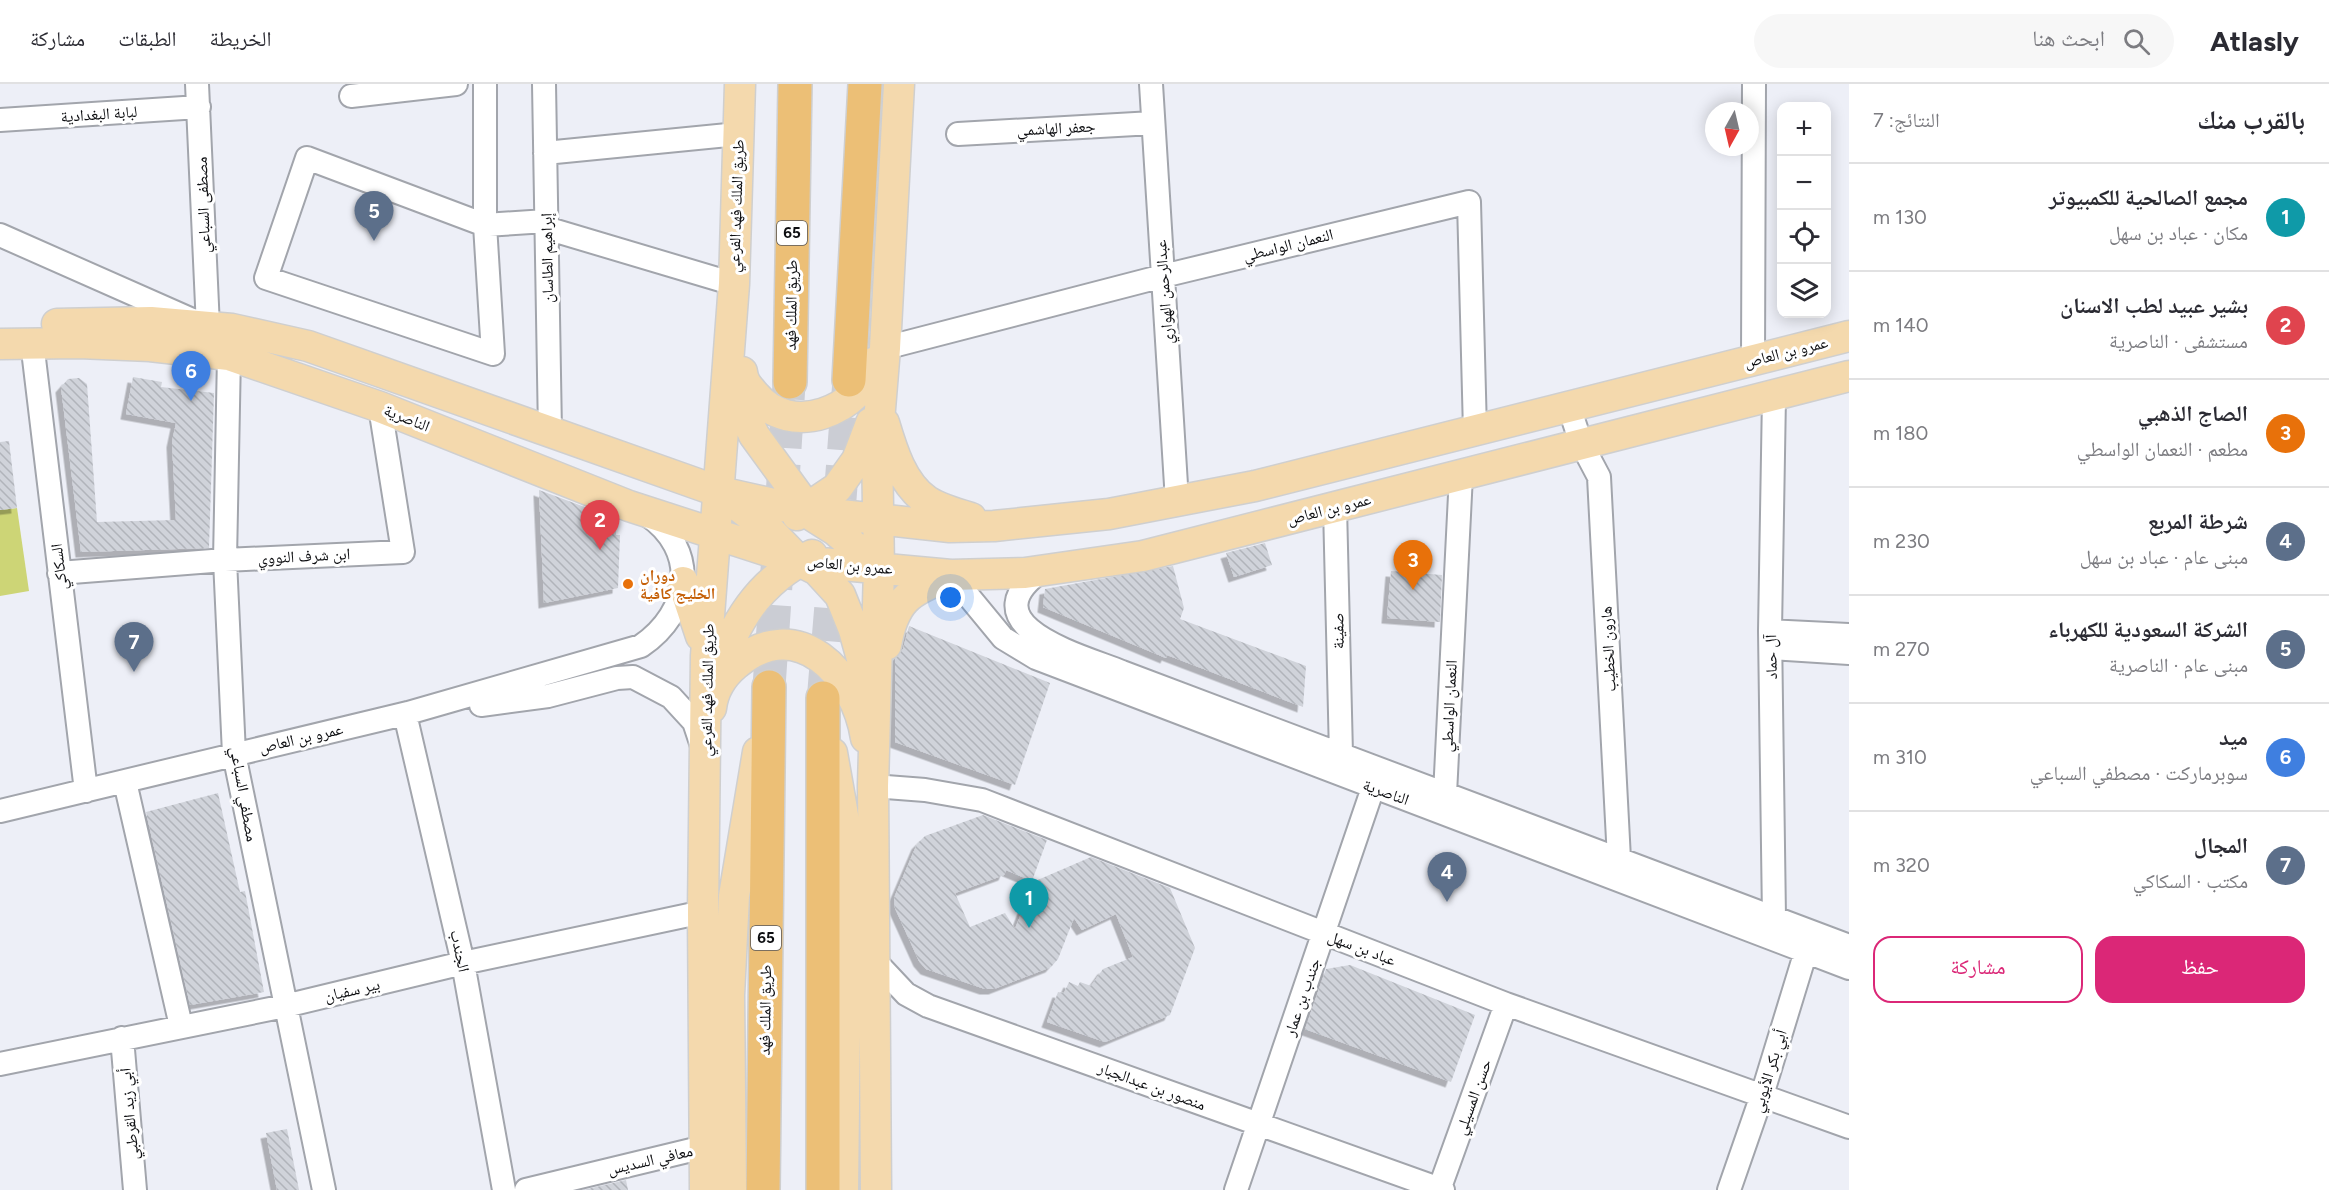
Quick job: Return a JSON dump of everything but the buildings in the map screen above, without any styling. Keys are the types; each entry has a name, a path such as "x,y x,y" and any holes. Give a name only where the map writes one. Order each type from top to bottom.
{"highway":[{"name":"طريق الملك فهد","path":"790,382 795,84"},
{"path":"849,380 865,84"},
{"name":"طريق الملك فهد","path":"763,1190 769,687"},
{"path":"823,1190 824,698"}],"main road":[{"name":"طريق الملك فهد الفرعي","path":"705,1190 703,912 706,656 720,492 732,304 740,84"},
{"path":"876,1190 873,786 879,568 879,406 886,334 899,84"},
{"path":"732,304 743,381 761,403 784,415 814,417 841,408 867,384 886,334"},
{"path":"732,304 735,393 754,435 799,497 806,511 845,539 879,568"},
{"name":"الناصرية","path":"0,327 151,322 232,329 308,346 720,492 806,511"},
{"name":"عمرو بن العاص","path":"806,511 878,521 950,527 994,526 1109,514 1255,486 1849,336"},
{"name":"الناصرية","path":"0,344 32,342 150,346 229,355 380,407 629,506 799,561"},
{"name":"عمرو بن العاص","path":"799,561 951,575 1041,571 1143,556 1849,376"},
{"path":"716,534 767,528 806,511 837,488 857,460 879,406"},
{"path":"879,406 892,448 905,478 914,488 927,501 994,526"},
{"path":"720,492 767,528 799,561 817,570 840,595 854,630 876,704"},
{"path":"706,693 734,628 759,593 799,561 878,521"},
{"path":"876,704 891,620 901,601 921,586 951,575"},
{"path":"683,582 697,618 706,656"},
{"path":"705,753 712,697 726,673 749,653 768,647 795,646 817,655 844,678 862,714 873,786"},
{"path":"731,1190 729,995 734,896 769,687"},
{"path":"824,698 843,815 847,859 843,1190"}],"street":[{"name":"مصطفى السباعي","path":"197,84 208,327"},
{"path":"351,96 456,84"},
{"path":"485,84 484,225 493,354 266,278 307,158 484,225 546,225 732,304"},
{"name":"إبراهيم الطاسان","path":"544,84 550,432"},
{"name":"عبدالرحمن الهواري","path":"1150,84 1177,501"},
{"path":"1753,360 1754,84"},
{"name":"لبابة البغدادية","path":"0,120 199,107"},
{"name":"جعفر الهاشمي","path":"958,134 1153,123"},
{"path":"545,153 738,134"},
{"name":"النعمان الواسطي","path":"886,334 1163,276 1469,202 1475,431"},
{"path":"0,236 208,327"},
{"name":"السكاكي","path":"32,342 86,791"},
{"name":"مصطفي السباعي","path":"229,355 225,560 234,754 324,1190"},
{"name":"آل حماد","path":"1774,396 1770,639 1774,918"},
{"name":"ابن شرف النووي","path":"59,573 225,560 403,552 380,407"},
{"name":"هارون الخطيب","path":"1569,407 1581,443 1599,477 1619,859"},
{"name":"النعمان الواسطي","path":"1445,794 1461,476"},
{"path":"629,506 647,514 663,527 674,543 681,562 683,582"},
{"name":"صفينة","path":"1335,507 1341,754"},
{"name":"الناصرية","path":"1041,571 1027,581 1020,593 1018,610 1023,626 1038,638 1341,754 1376,778 1445,794 1849,946"},
{"name":"الناصرية","path":"951,575 1003,639 1036,658 1376,778 1849,968"},
{"name":"عمرو بن العاص","path":"0,811 406,713 641,646 657,635 670,620 679,602 683,582"},
{"path":"1770,639 1849,635"},
{"path":"1770,639 1849,653"},
{"path":"406,713 548,696 617,678 633,677 671,697 694,722 705,753"},
{"name":"الجندب","path":"406,713 464,963 504,1190"},
{"name":"جندب بن عمار","path":"1236,1190 1376,778"},
{"path":"125,782 181,1026"},
{"name":"عباد بن سهل","path":"873,786 925,790 982,800 1506,1004 1849,1127"},
{"name":"بير سفيان","path":"0,1064 285,1006 464,963 703,912"},
{"name":"أبي بكر الأيوبي","path":"1729,1190 1762,1095 1806,951"},
{"name":"منصور بن عبدالجبار","path":"875,961 906,994 928,1006 1441,1190"},
{"name":"حسن المسيلي","path":"1441,1190 1506,1004"},
{"name":"أبي زيد القرطبي","path":"122,1038 135,1190"},
{"name":"معافي السديس","path":"526,1190 704,1148"}],"green space":[{"path":"17,508 29,591 0,596 0,510"}],"tunnel":[{"path":"840,499 849,380"},
{"path":"782,497 789,384"},
{"path":"769,687 778,555"},
{"path":"824,690 834,568"}],"place":[{"name":"الشركة السعودية للكهرباء","path":"374,241"},
{"name":"ميد","path":"191,401"},
{"name":"بشير عبيد لطب الاسنان","path":"600,550"},
{"name":"دوران الخليج كافية","path":"628,584"},
{"name":"الصاج الذهبي","path":"1413,590"},
{"name":"المجال","path":"134,672"},
{"name":"شرطة المربع","path":"1447,902"},
{"name":"مجمع الصالحية للكمبيوتر","path":"1029,928"}]}
